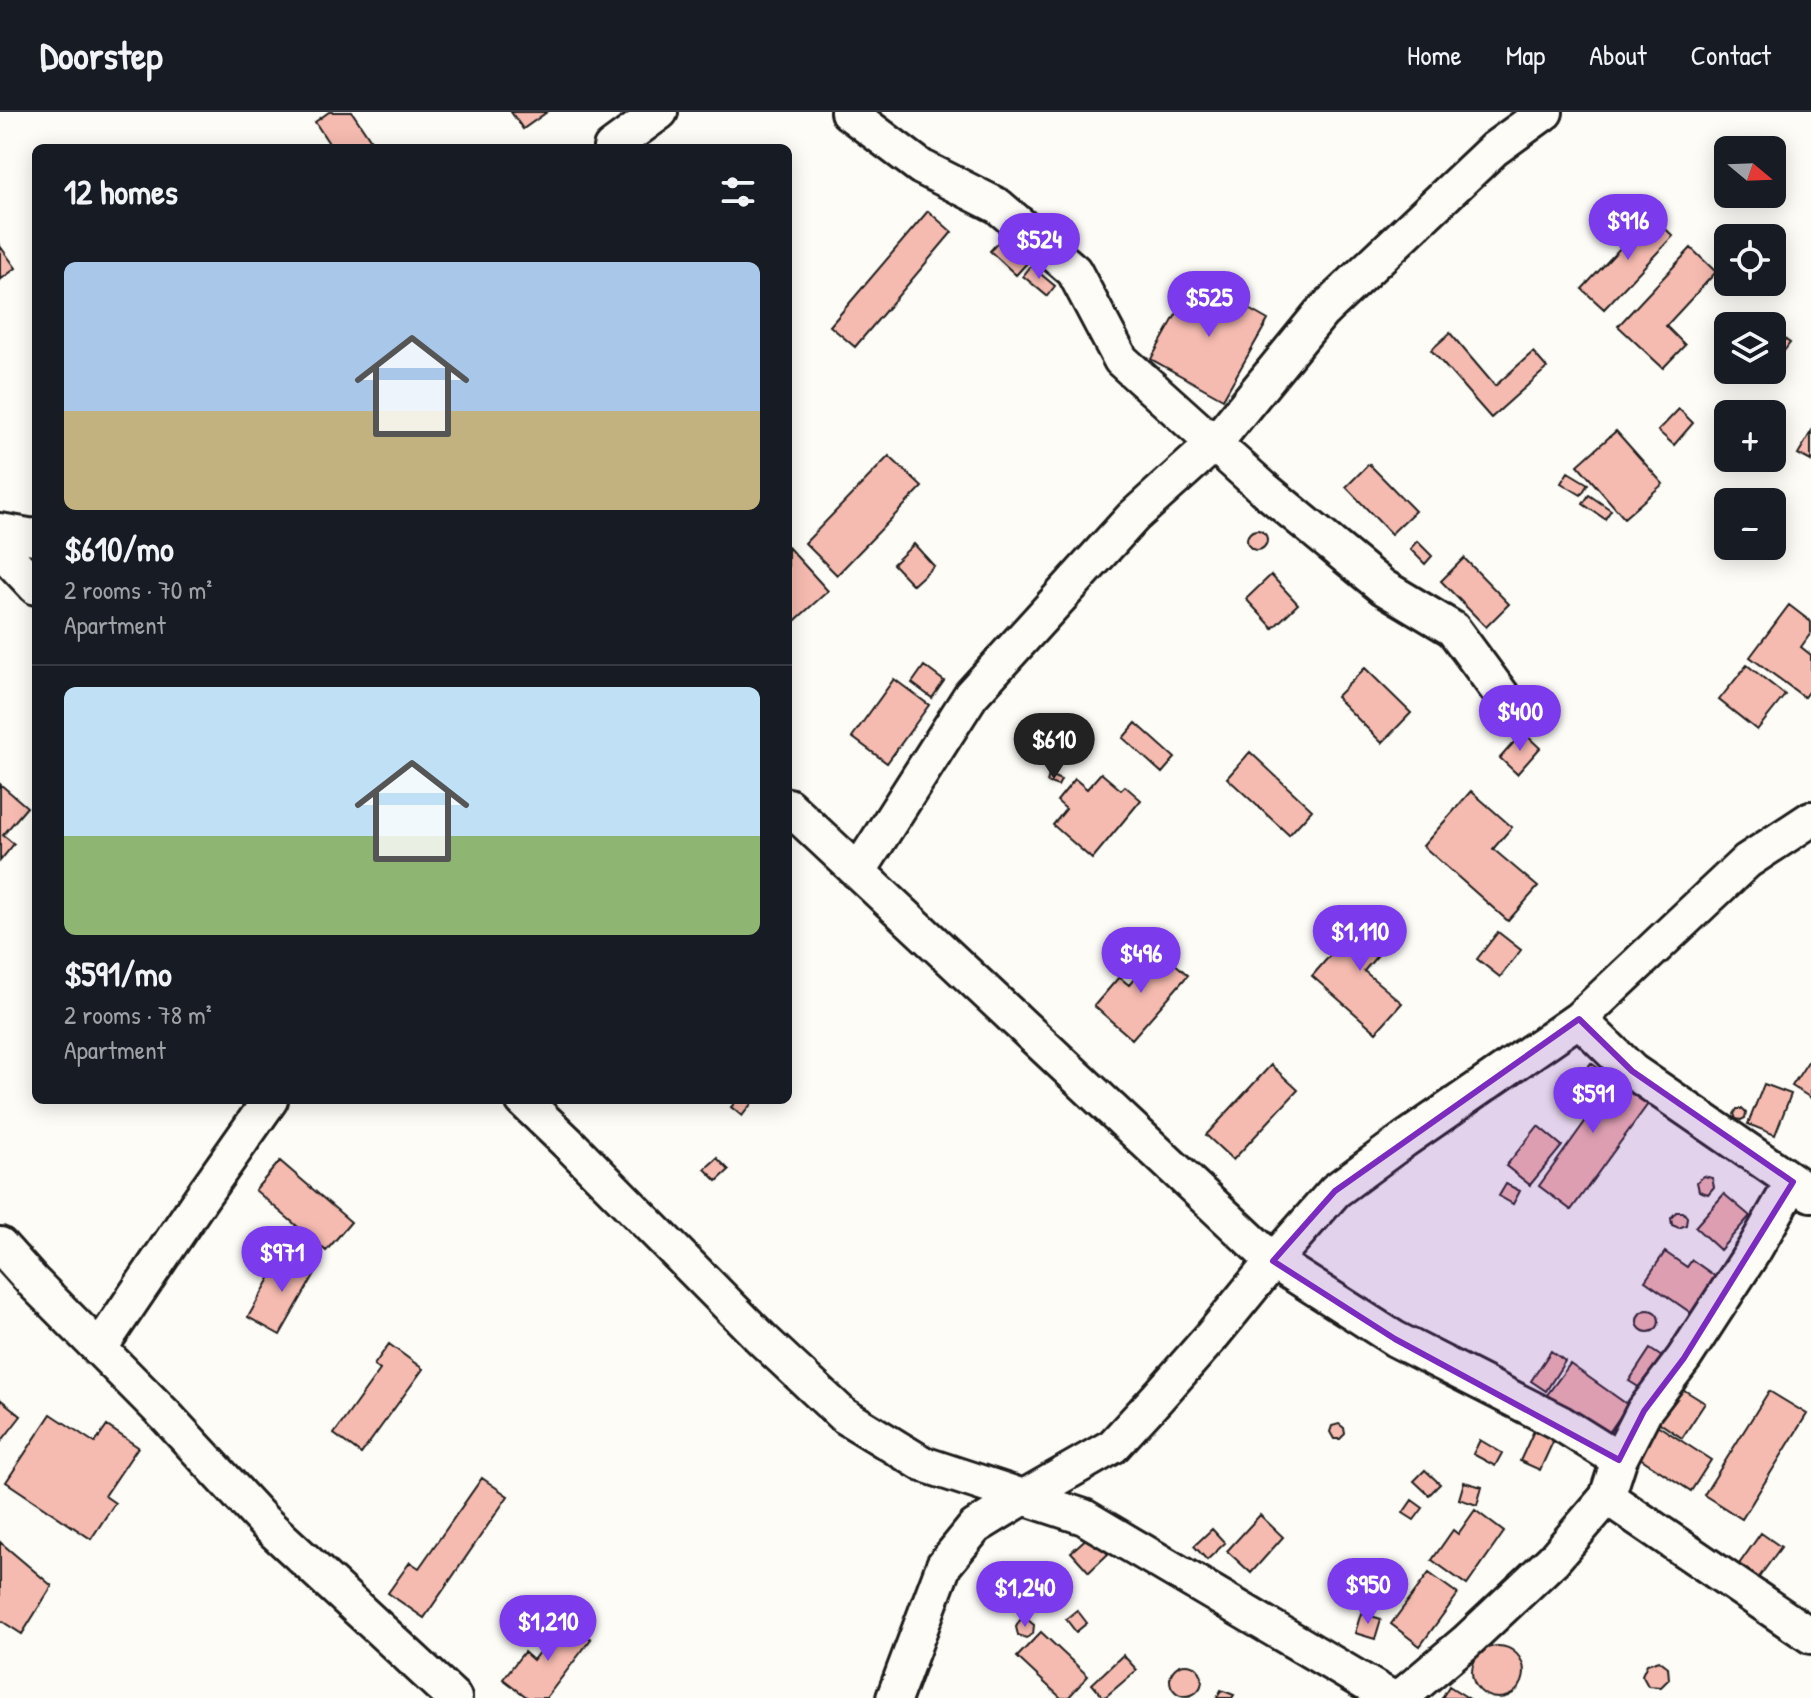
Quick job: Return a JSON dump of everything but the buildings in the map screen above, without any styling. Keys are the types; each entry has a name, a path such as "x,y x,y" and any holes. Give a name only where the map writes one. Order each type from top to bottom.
{"street":[{"path":"616,144 660,112"},
{"path":"848,112 921,167 998,206 1074,271 1121,360 1263,488 1383,587 1453,629 1517,716"},
{"path":"858,872 971,695 1133,517 1214,444 1321,313 1494,149 1545,112"},
{"path":"0,531 32,537"},
{"path":"0,549 32,583"},
{"path":"792,810 1273,1261 1395,1339 1560,1423 1619,1460"},
{"path":"894,1698 944,1565 975,1527 1113,1446 1335,1191 1579,1019 1747,861 1811,819"},
{"path":"1400,1698 1466,1642 1553,1560 1607,1497 1619,1460 1644,1411 1684,1358 1754,1250 1802,1188 1632,1071 1579,1019"},
{"path":"99,1349 267,1104"},
{"path":"527,1104 764,1341 843,1415 923,1464 1084,1517 1391,1698"},
{"path":"0,1245 264,1522 454,1698"},
{"path":"1607,1497 1811,1636"}],"highlighted area":[{"path":"1579,1019 1632,1071 1793,1182 1684,1358 1644,1411 1619,1460 1395,1339 1273,1261 1335,1191"}]}
